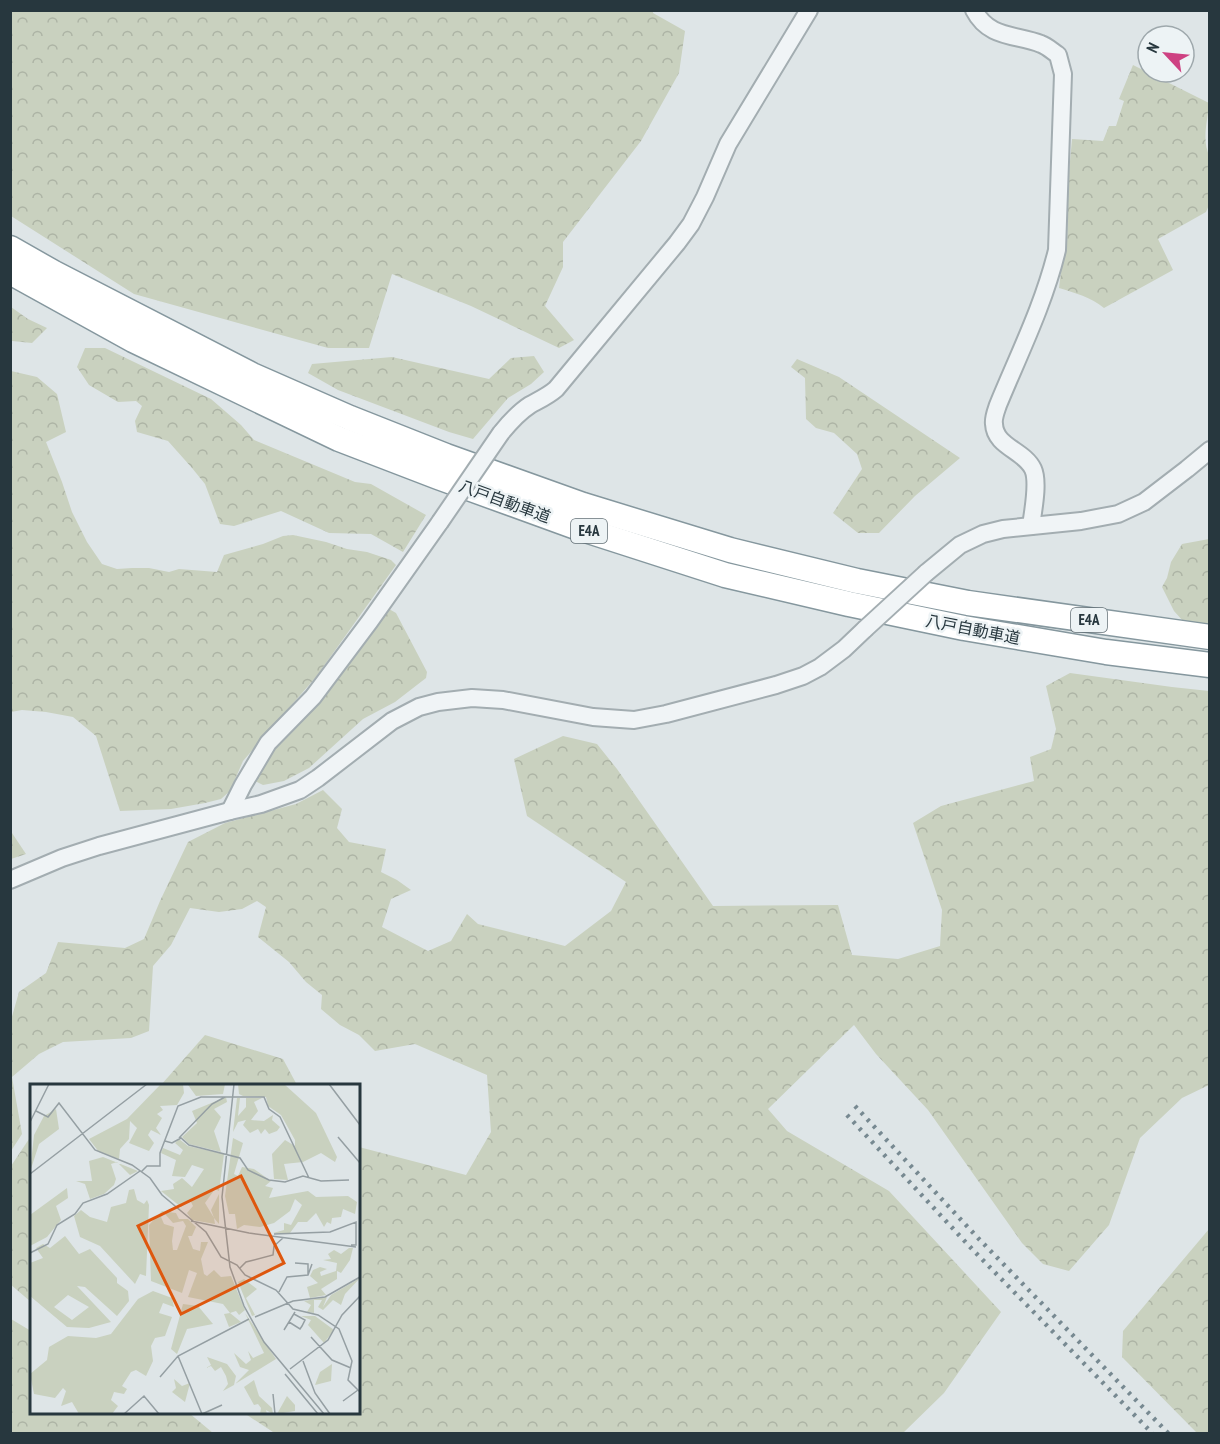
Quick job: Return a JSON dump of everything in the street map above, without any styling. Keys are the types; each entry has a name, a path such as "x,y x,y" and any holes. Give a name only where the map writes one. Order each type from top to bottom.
{"highway":[{"name":"八戸自動車道","path":"10,248 252,375 350,418 446,456 583,505 730,550 856,581 968,603 1209,637"},
{"name":"八戸自動車道","path":"10,272 133,340 339,439 576,527 725,576 964,628 1106,652 1209,665"}],"street":[{"path":"230,810 268,743 313,697 364,630 501,433 528,406 547,397 556,389 691,224 728,144 809,10"},
{"path":"974,10 985,26 999,33 1042,44 1058,55 1063,74 1057,250 1047,285 993,422 996,434 1002,442 1024,458 1033,470 1035,484 1031,526"},
{"path":"10,880 62,858 99,846 230,810 261,804 300,790 392,721 419,707 438,702 472,698 503,700 593,717 634,720 666,714 803,676 820,667 844,649 926,573 960,545 983,534 1003,530 1081,521 1118,514 1144,502 1187,470 1209,450"}],"green space":[{"path":"653,10 653,13 685,31 679,73 641,141 563,242 563,267 545,306 574,340 559,348 471,306 392,274 369,348 328,348 134,294 11,216 11,11"},
{"path":"1133,65 1136,66 1136,84 1171,84 1209,103 1205,137 1210,157 1209,205 1206,212 1158,239 1173,270 1104,308 1088,298 1059,288 1067,245 1068,184 1072,139 1103,141 1109,126 1116,126 1124,101 1119,99"},
{"path":"11,307 47,328 32,343 12,341 11,344"},
{"path":"85,348 105,348 211,399 241,425 254,440 355,482 371,484 426,515 403,552 371,534 329,533 281,511 234,526 220,524 205,484 168,441 137,432 135,421 142,406 136,401 118,402 89,385 77,367"},
{"path":"534,356 544,372 531,384 508,398 473,439 338,390 308,373 312,364 392,357 489,379 511,358"},
{"path":"797,359 839,377 960,458 915,496 879,533 858,533 833,513 862,469 857,454 834,433 816,428 806,419 805,378 791,367"},
{"path":"11,371 37,377 57,394 66,432 46,442 72,512 87,542 102,564 117,569 149,568 169,572 179,569 217,572 224,555 283,536 293,535 367,552 391,560 396,565 316,677 243,761 230,791 221,799 171,809 120,811 96,736 73,717 22,710 11,712"},
{"path":"1209,539 1209,625 1183,621 1174,611 1162,587 1171,562 1182,544"},
{"path":"389,609 396,613 427,672 426,678 395,702 363,719 309,768 284,781 263,785 255,781 269,748 352,655"},
{"path":"1070,673 1209,691 1209,1085 1182,1098 1140,1138 1109,1225 1069,1271 1043,1264 1022,1243 928,1110 876,1054 854,1025 768,1109 787,1131 889,1191 1001,1312 944,1393 903,1433 276,1434 246,1414 360,1414 360,1147 466,1175 491,1132 487,1075 415,1044 375,1051 359,1035 340,1025 321,1009 322,995 306,982 289,962 258,937 266,907 257,901 242,909 219,912 190,908 171,945 153,966 149,1031 131,1038 63,1042 39,1054 12,1077 22,1134 11,1151 11,1020 19,992 46,973 58,942 125,948 144,939 188,842 225,823 296,804 323,790 342,809 337,828 349,842 386,849 381,872 411,890 391,899 382,927 428,951 451,941 467,914 478,924 565,946 611,911 626,882 527,816 514,759 563,736 597,744 713,906 838,905 852,955 898,959 940,946 942,910 913,823 941,806 1034,781 1030,757 1051,749 1056,729 1046,686"},
{"path":"10,830 26,854 11,859 10,859"},
{"path":"205,1035 283,1059 296,1084 162,1084"},
{"path":"30,1138 30,1301 10,1284 11,1166"},
{"path":"1209,1229 1209,1433 1197,1433 1122,1357 1123,1331"},
{"path":"11,1319 30,1330 30,1414 190,1414 213,1433 11,1433"}],"railway":[{"path":"855,1106 978,1238 1169,1434"},
{"path":"847,1115 972,1249 1153,1434"}]}
